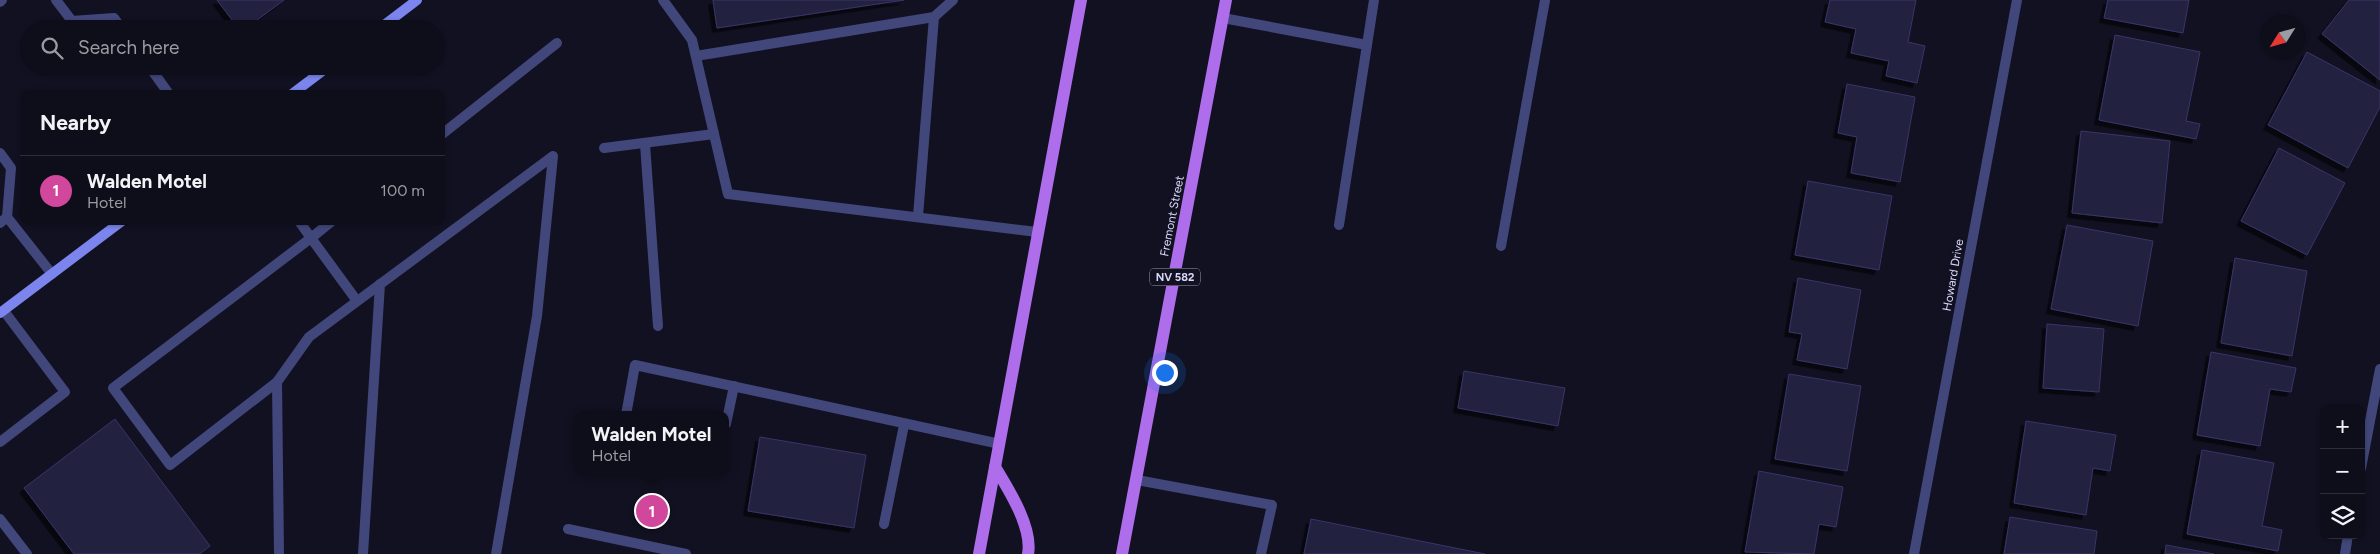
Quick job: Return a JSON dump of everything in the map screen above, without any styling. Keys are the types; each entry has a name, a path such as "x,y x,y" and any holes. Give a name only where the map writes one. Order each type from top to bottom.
{"main road":[{"path":"979,554 1081,0"},
{"name":"Fremont Street","path":"1122,554 1226,0"},
{"path":"995,467 1014,497 1030,543 1028,554"}],"street":[{"path":"56,0 71,20"},
{"path":"391,20 417,0"},
{"path":"663,0 692,40 728,194 1037,232"},
{"path":"696,56 934,17 953,0"},
{"path":"1339,225 1374,0"},
{"path":"1501,246 1545,0"},
{"name":"Howard Drive","path":"1914,554 2016,0"},
{"path":"918,216 934,17"},
{"path":"86,20 114,18 115,20"},
{"path":"1223,18 1367,45"},
{"path":"445,132 557,43"},
{"path":"155,75 166,90"},
{"path":"297,90 317,75"},
{"path":"604,148 714,134"},
{"path":"645,144 658,326"},
{"path":"0,153 11,168 4,220 52,274"},
{"path":"327,225 113,388 170,465 277,382 309,337 553,156 537,316 496,554"},
{"path":"0,442 65,392 2,312 117,225"},
{"path":"303,225 357,301"},
{"path":"362,554 380,284"},
{"path":"627,411 635,365 904,425 1000,444"},
{"path":"2365,449 2380,368"},
{"path":"277,382 279,554"},
{"path":"729,411 734,386"},
{"path":"884,524 904,425"},
{"path":"1137,480 1272,505 1261,554"},
{"path":"0,519 27,554"},
{"path":"568,529 686,554"},
{"path":"2345,554 2347,539"}],"building":[{"path":"217,0 284,0 257,20 232,20"},
{"path":"713,0 904,0 717,28"},
{"path":"1830,0 1916,0 1908,42 1925,46 1917,83 1886,76 1889,61 1851,53 1856,29 1825,22"},
{"path":"2108,0 2189,0 2183,33 2104,18"},
{"path":"2349,0 2380,0 2380,80 2322,34"},
{"path":"2115,35 2200,52 2186,121 2200,124 2196,139 2099,120"},
{"path":"2307,52 2380,91 2380,107 2348,168 2268,125 2303,60 2305,60"},
{"path":"1847,84 1915,97 1900,182 1851,173 1857,137 1838,133"},
{"path":"2081,131 2170,141 2162,223 2072,213"},
{"path":"2279,148 2345,183 2307,255 2241,221"},
{"path":"1808,181 1892,196 1879,270 1795,255"},
{"path":"2067,225 2153,241 2138,326 2051,309"},
{"path":"2235,258 2307,271 2292,356 2221,343"},
{"path":"1798,278 1861,290 1847,369 1797,360 1802,334 1789,332"},
{"path":"2047,324 2104,329 2099,392 2043,388"},
{"path":"2211,352 2296,368 2291,392 2270,389 2260,446 2197,435"},
{"path":"1464,371 1565,388 1558,426 1458,408"},
{"path":"1789,374 1861,386 1847,471 1775,459"},
{"path":"115,419 210,546 200,554 74,554 24,488"},
{"path":"2026,421 2116,435 2110,471 2093,468 2086,515 2014,503"},
{"path":"760,437 866,455 854,528 748,511"},
{"path":"2202,450 2274,463 2262,526 2282,530 2278,551 2187,534"},
{"path":"1759,471 1843,487 1836,527 1819,524 1814,554 1745,552"},
{"path":"2010,517 2097,531 2094,554 2004,554"},
{"path":"1311,519 1485,554 1304,554"},
{"path":"2166,545 2214,554 2165,554"}],"place":[{"name":"Walden Motel","path":"652,511"}]}
